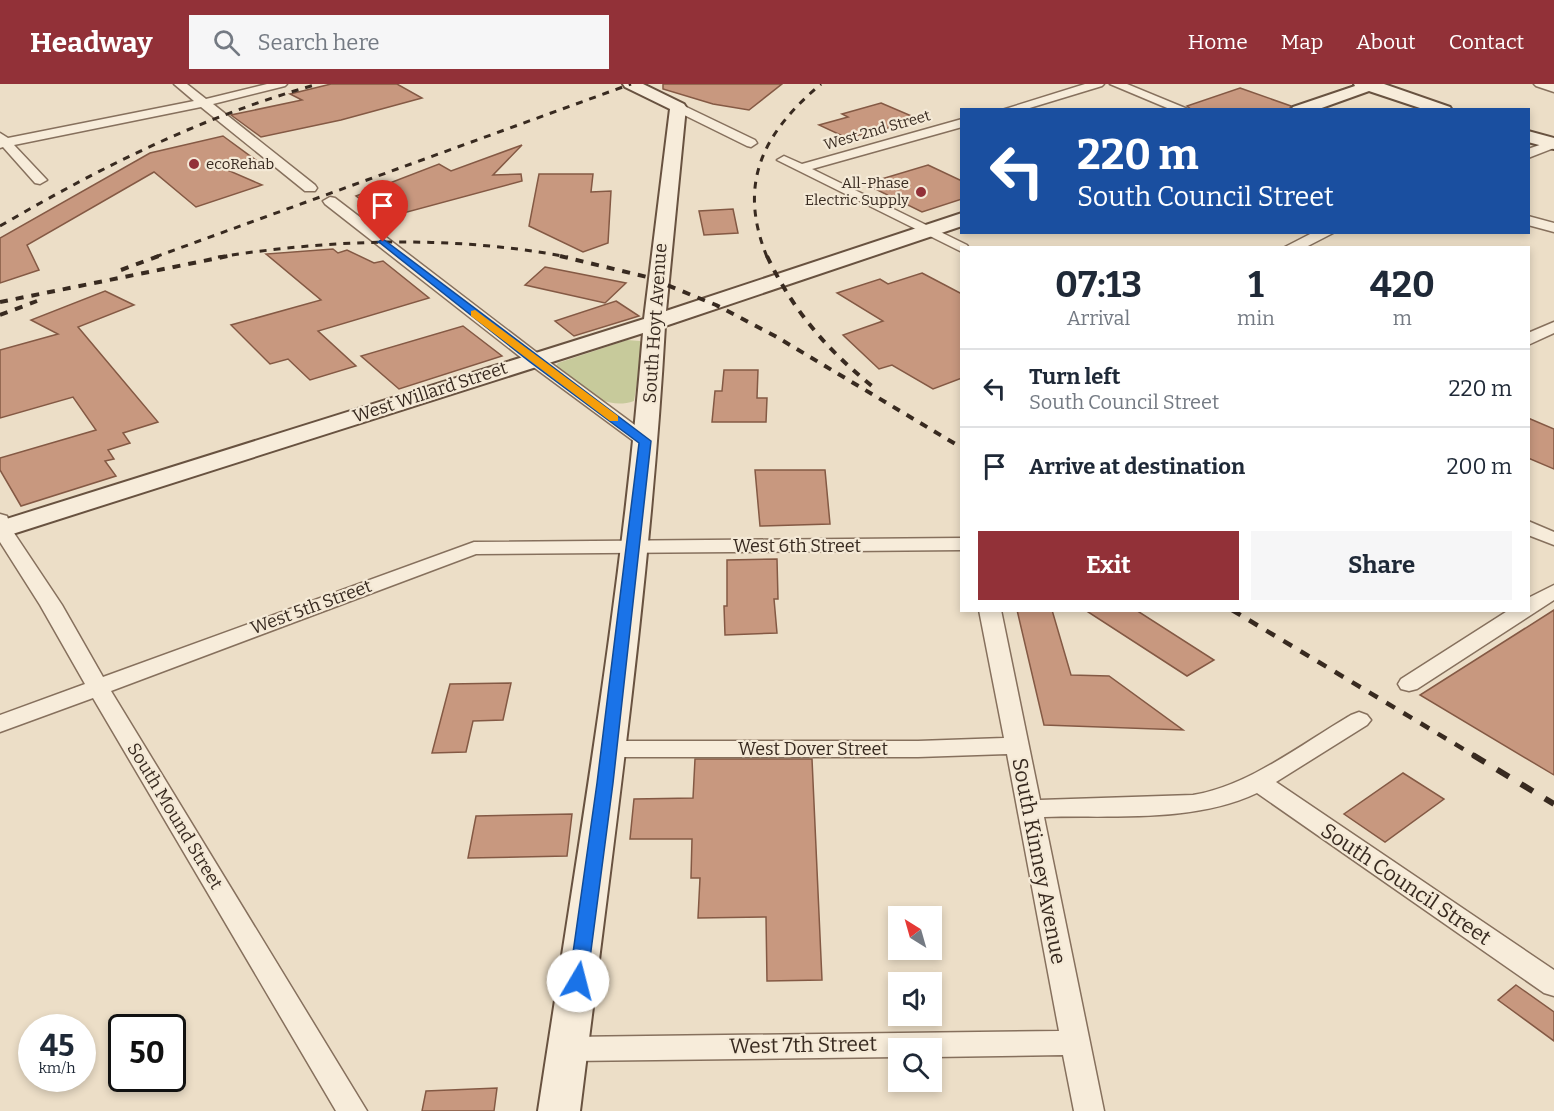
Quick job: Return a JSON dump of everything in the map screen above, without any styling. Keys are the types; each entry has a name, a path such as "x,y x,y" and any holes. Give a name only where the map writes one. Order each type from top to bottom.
{"main road":[{"path":"632,84 678,107"},
{"path":"1305,108 1369,85 1438,108"},
{"name":"South Hoyt Avenue","path":"559,1111 609,749 645,441 657,281 678,107"},
{"path":"1530,137 1554,144"},
{"name":"West Willard Street","path":"1,527 655,322 960,220"}],"street":[{"path":"180,84 310,188"},
{"path":"2,141 203,103 281,84"},
{"path":"1015,108 1098,84"},
{"path":"1116,84 1179,108"},
{"path":"1540,84 1554,88"},
{"path":"678,107 751,143"},
{"name":"West 2nd Street","path":"801,168 960,124"},
{"path":"2,141 40,180"},
{"path":"1530,153 1554,144"},
{"path":"784,160 960,248"},
{"path":"330,201 534,359 645,441"},
{"path":"1530,221 1554,228"},
{"path":"1293,234 1322,246"},
{"path":"1294,246 1323,234"},
{"name":"South Mound Street","path":"1,527 51,605 351,1111"},
{"path":"1530,528 1554,539"},
{"name":"West 6th Street","path":"632,546 960,544"},
{"name":"West 5th Street","path":"0,724 462,551 474,548 632,546"},
{"path":"1530,606 1554,591"},
{"name":"South Kinney Avenue","path":"990,612 1089,1111"},
{"path":"1409,684 1521,612"},
{"path":"1030,809 1210,802 1258,782 1359,720"},
{"name":"West Dover Street","path":"609,749 918,749 1017,746"},
{"name":"South Council Street","path":"1258,782 1554,985"},
{"name":"West 7th Street","path":"569,1049 1074,1043"}],"green space":[{"path":"627,340 640,341 643,345 634,401 612,403 602,400 592,395 556,366 558,363"}],"building":[{"path":"331,84 397,84 422,98 341,120 261,137 231,115 302,100 290,94"},
{"path":"663,84 782,84 749,110 713,104 663,89"},
{"path":"1240,88 1291,106 1290,108 1190,108 1187,106"},
{"path":"881,103 921,120 847,138 819,125 848,117 842,114"},
{"path":"223,136 257,161 225,169 262,185 196,207 154,172 27,245 39,270 0,283 0,238 150,153"},
{"path":"522,145 493,175 521,174 522,181 385,218 356,196 439,164 451,171"},
{"name":"All-Phase Electric Supply","path":"928,165 960,180 960,200 922,212 865,184"},
{"path":"539,174 593,174 591,192 611,191 608,243 583,252 529,226"},
{"path":"733,209 738,233 704,235 699,211"},
{"path":"333,249 338,253 347,250 374,263 383,261 429,298 318,331 356,366 310,380 288,359 270,364 231,325 321,300 266,254"},
{"path":"545,267 626,283 605,303 525,285"},
{"path":"922,273 960,293 960,379 933,389 892,365 879,369 843,335 883,321 837,293 880,279 888,284"},
{"path":"105,291 134,305 78,327 158,422 123,433 130,443 108,450 114,459 105,461 116,476 21,506 0,470 0,458 96,430 73,397 0,418 0,350 58,334 31,320"},
{"path":"616,301 639,316 574,336 555,321"},
{"path":"463,326 502,356 399,389 361,356"},
{"path":"724,370 758,370 757,398 767,398 766,422 712,422 715,391 722,391"},
{"path":"1530,419 1554,429 1554,469 1530,459"},
{"path":"755,470 825,470 830,524 760,526"},
{"path":"777,559 778,599 774,599 777,633 725,635 727,560"},
{"path":"1554,610 1554,775 1420,695"},
{"path":"1017,612 1053,612 1071,675 1109,676 1183,730 1044,725"},
{"path":"1088,612 1139,612 1214,660 1187,676"},
{"path":"511,683 503,720 473,721 466,752 432,753 450,684"},
{"path":"695,759 812,759 822,980 767,981 766,917 698,918 700,878 691,878 692,839 630,839 634,799 693,798"},
{"path":"1403,773 1444,799 1385,842 1344,814"},
{"path":"572,814 567,856 468,858 476,816"},
{"path":"1516,985 1554,1012 1554,1041 1498,1000"},
{"path":"497,1088 494,1111 422,1111 426,1091"}],"railway":[{"path":"0,226 154,144 234,112 318,84"},
{"path":"155,257 631,84"},
{"path":"767,257 758,230 755,206 756,183 761,161 784,121 821,84"},
{"path":"218,257 306,246 393,242 481,245 568,257"},
{"path":"121,270 159,256"},
{"path":"0,302 228,256"},
{"path":"560,256 647,277 716,305 775,336 960,447"},
{"path":"767,256 799,311 825,343 872,386"},
{"path":"0,315 37,301"},
{"path":"1235,612 1475,756"},
{"path":"1473,755 1554,804"}],"slow traffic":[{"path":"475,313 614,419"}],"place":[{"name":"ecoRehab","path":"194,164"},
{"name":"All-Phase Electric Supply","path":"921,192"}],"route":[{"path":"383,242 534,359 645,441 605,783 578,981"}]}
